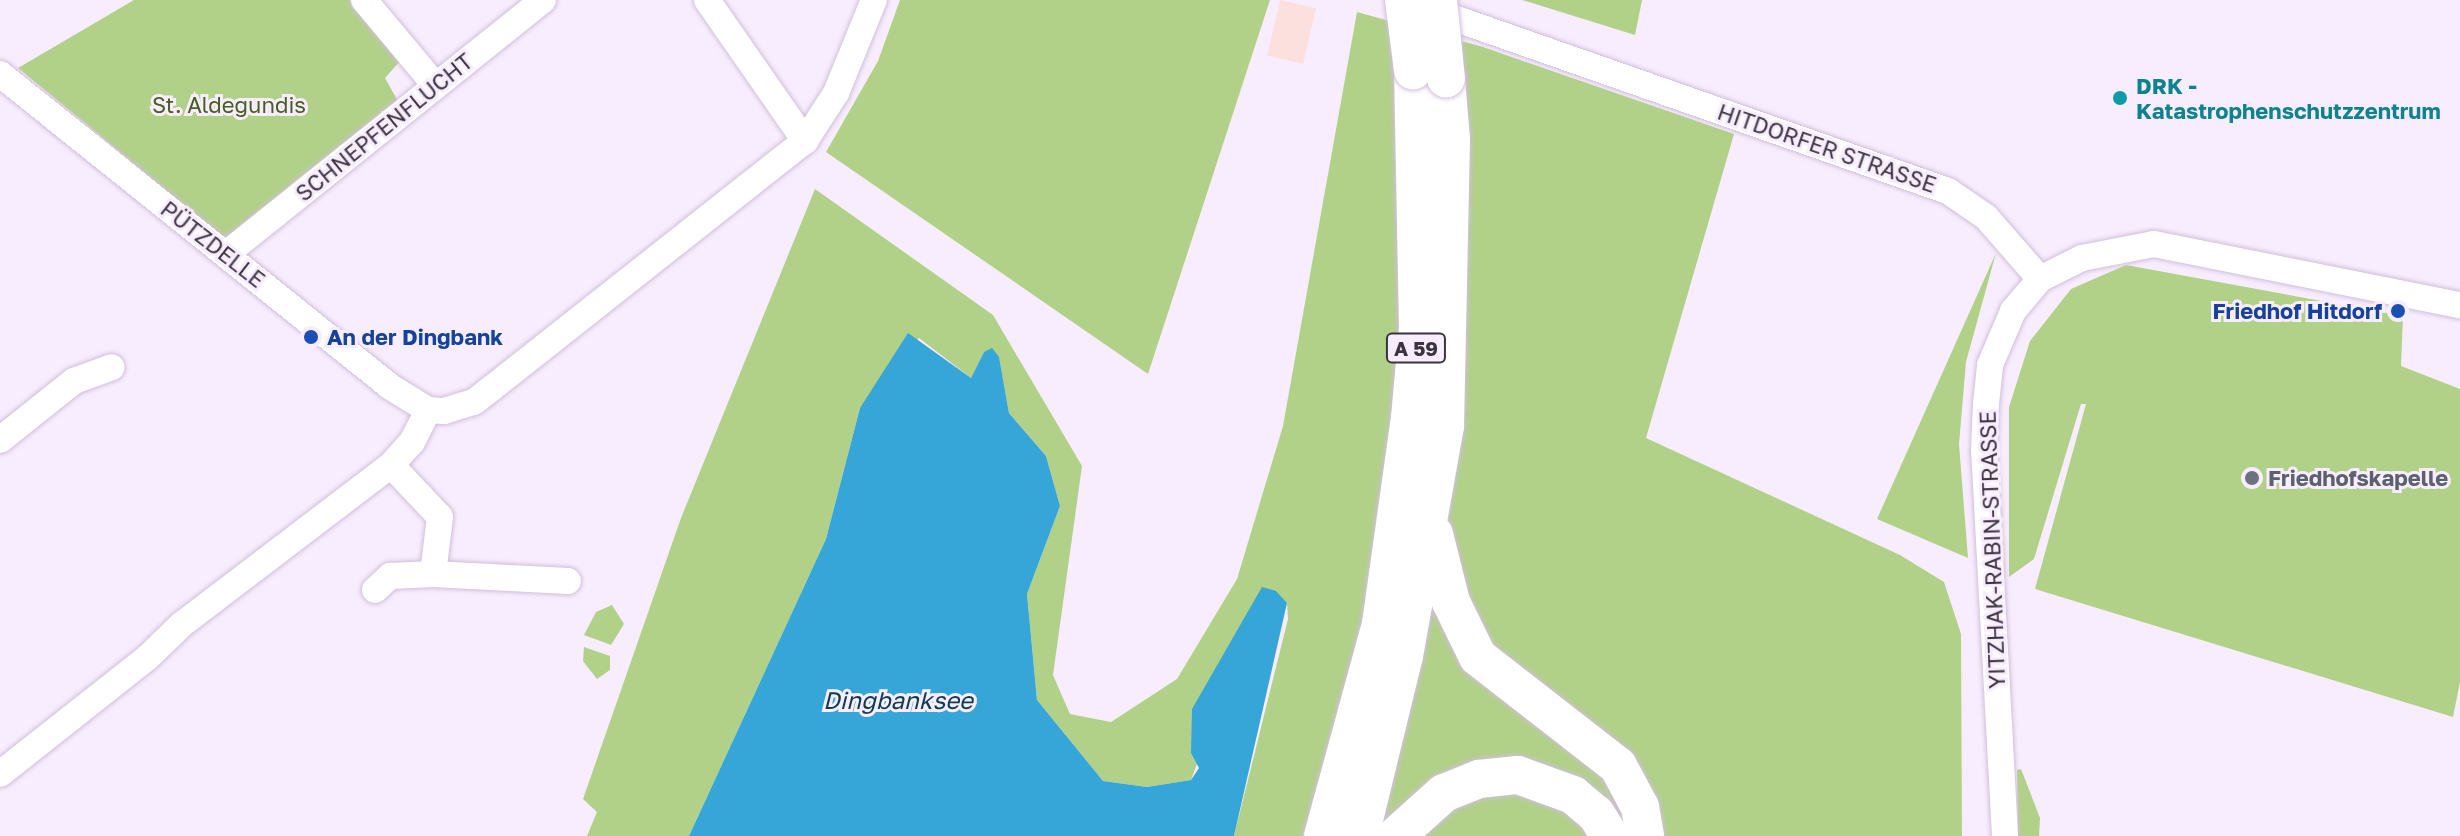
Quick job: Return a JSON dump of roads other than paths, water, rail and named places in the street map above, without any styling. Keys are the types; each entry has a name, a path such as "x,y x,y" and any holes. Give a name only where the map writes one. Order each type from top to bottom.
{"highway":[{"name":"A 59","path":"1360,836 1431,520 1445,426 1451,139 1403,0"},
{"name":"A 59","path":"1323,836 1381,624 1410,418 1429,74 1438,0"},
{"path":"1431,520 1451,602 1478,657 1618,766 1640,807 1645,836"},
{"path":"1396,836 1444,793 1479,779 1518,775 1573,795 1610,836"}],"street":[{"path":"364,0 436,86"},
{"name":"SCHNEPFENFLUCHT","path":"226,254 543,0"},
{"path":"707,0 805,141"},
{"path":"0,774 147,658 181,625 391,465 412,442 428,410 474,402 805,141 836,93 874,0"},
{"name":"HITDORFER STRASSE","path":"1403,0 1948,191 1986,217 2040,279"},
{"name":"PÜTZDELLE","path":"0,74 389,386 428,410"},
{"path":"2040,279 2082,258 2154,244 2460,305"},
{"name":"YITZHAK-RABIN-STRASSE","path":"2005,836 1984,451 1986,404 1990,365 2013,311 2040,279"},
{"path":"0,440 74,381 112,367"},
{"path":"391,465 440,517 433,574"},
{"path":"375,590 390,576 433,574 497,587 568,581"}],"water":[{"name":"Dingbanksee","path":"908,333 971,378 984,352 992,348 999,357 1009,413 1046,456 1060,506 1027,594 1037,700 1103,781 1147,787 1191,780 1199,768 1191,753 1192,709 1262,587 1276,591 1287,603 1234,836 689,836 826,539 860,408"}],"place":[{"name":"DRK - Katastrophenschutzzentrum","path":"2120,98"},
{"name":"Friedhof Hitdorf","path":"2398,311"},
{"name":"An der Dingbank","path":"311,337"},
{"name":"Friedhofskapelle","path":"2252,478"}],"park label":[{"name":"St. Aldegundis","path":"229,105"}]}
